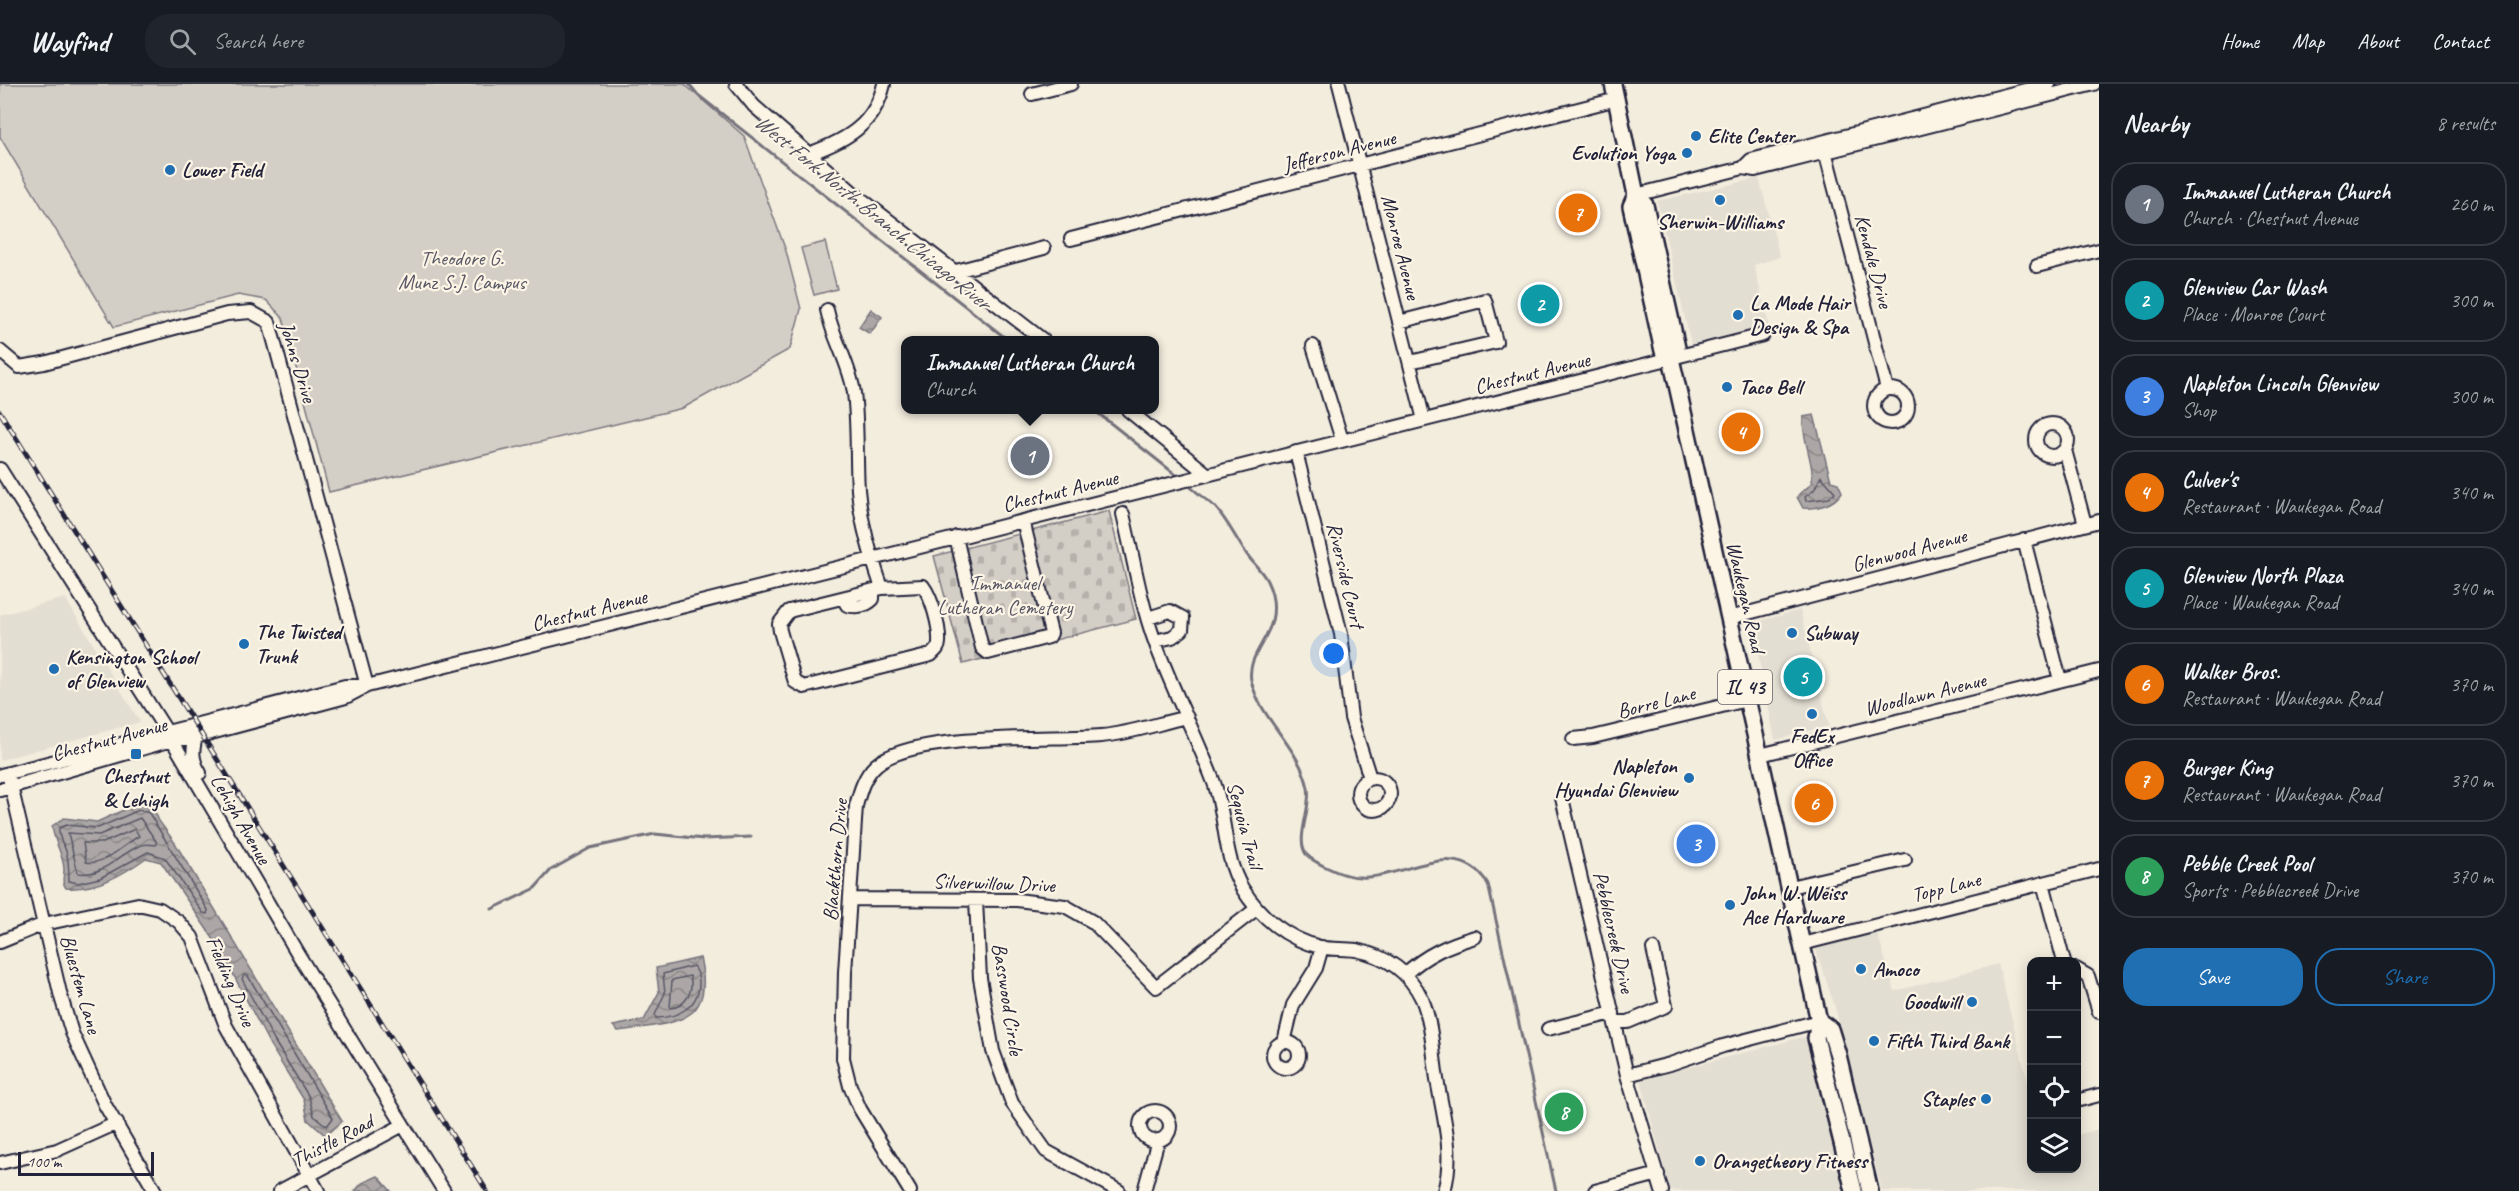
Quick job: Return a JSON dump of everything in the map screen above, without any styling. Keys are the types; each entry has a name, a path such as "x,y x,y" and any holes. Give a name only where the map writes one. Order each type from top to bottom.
{"main road":[{"name":"Waukegan Road","path":"1615,92 1636,195 1645,205 1672,324 1677,348 1671,359 1819,1021 1816,1038 1854,1191"},
{"name":"Waukegan Road","path":"1819,1021 1830,1029 1838,1055 1870,1191"}],"street":[{"path":"736,84 754,106 811,153 856,195 1037,336"},
{"path":"811,153 838,143 863,127 884,84"},
{"path":"1032,94 1071,84"},
{"name":"Monroe Avenue","path":"1339,84 1424,420"},
{"path":"1636,195 1743,168 1751,160 1824,147 2045,89 2094,84"},
{"name":"Jefferson Avenue","path":"1071,239 1360,165 1615,92"},
{"name":"Kendale Drive","path":"1824,147 1887,389"},
{"path":"956,271 1044,248"},
{"path":"2037,266 2099,250"},
{"path":"1399,322 1485,300 1496,342 1410,362"},
{"path":"827,310 831,331 848,370 854,392 858,491 878,590"},
{"name":"Johns Drive","path":"0,351 19,367 44,363 227,314 251,312 269,322 367,686"},
{"name":"Chestnut Avenue","path":"4,774 169,736 196,737 346,697 367,686 1763,335"},
{"path":"1313,346 1342,440"},
{"path":"1132,414 1201,475"},
{"path":"2065,450 2085,524"},
{"name":"Riverside Court","path":"1296,452 1341,634 1351,718 1370,778"},
{"name":"Lehigh Avenue","path":"0,470 169,736 274,914 444,1191"},
{"name":"Sequoia Trail","path":"1123,514 1155,641 1214,782 1232,870 1256,909 1290,936 1322,947 1354,950 1375,955 1405,974 1422,1000 1448,1136 1450,1160 1444,1191"},
{"name":"Glenwood Avenue","path":"1729,618 2099,520"},
{"path":"956,537 982,648 988,653 1049,637 1051,633 1023,521"},
{"path":"2024,540 2060,680"},
{"path":"915,585 922,586 928,592 939,642 931,655 842,679 800,686 793,678 780,631 782,617 789,611 878,590 915,585"},
{"path":"1148,618 1170,611 1183,618 1182,630 1172,637 1155,641"},
{"name":"Woodlawn Avenue","path":"1760,755 2099,671"},
{"name":"Chestnut Avenue","path":"5,788 169,736 345,686 367,686"},
{"name":"Borre Lane","path":"1573,739 1593,737 1748,700"},
{"name":"Blackthorn Drive","path":"910,1191 860,1109 850,1086 843,1058 844,972 856,806 862,783 876,765 896,753 953,742 1105,736 1187,717"},
{"path":"196,737 192,749 194,762 269,890 274,914"},
{"name":"Bluestem Lane","path":"4,774 5,788 72,1033 105,1105 155,1191"},
{"name":"Pebblecreek Drive","path":"1562,798 1628,1075 1662,1191"},
{"path":"1790,888 1905,860"},
{"name":"Topp Lane","path":"1802,944 2099,869"},
{"path":"2043,883 2063,957"},
{"name":"Silverwillow Drive","path":"850,899 1017,900 1065,906 1093,922 1156,987 1256,909"},
{"name":"Basswood Circle","path":"976,901 980,978 993,1051 1012,1102 1046,1150 1119,1191"},
{"name":"Fielding Drive","path":"0,942 44,924 138,904 160,909 179,922 192,937 226,1026 318,1191"},
{"path":"1405,974 1424,957 1446,946 1475,937"},
{"path":"1284,1042 1293,1005 1316,968 1322,947"},
{"path":"1548,1029 1614,1017 1628,1022 1666,1006 1653,949"},
{"path":"2081,972 2088,976 2099,1012"},
{"path":"1628,1075 1670,1065 1723,1046 1819,1021"},
{"path":"2081,1100 2099,1095"},
{"path":"0,1163 57,1150 117,1123"},
{"name":"Thistle Road","path":"279,1191 403,1125"},
{"path":"1144,1191 1158,1140"},
{"path":"1595,1191 1658,1174"}],"shaded area":[{"path":"1759,178 1780,257 1754,265 1769,325 1691,344 1657,201"},
{"name":"Kensington School of Glenview","path":"65,598 140,722 0,760 0,615"},
{"path":"1800,610 1829,726 1775,740 1752,623"},
{"path":"1876,929 1895,991 1998,964 2027,1078 2027,1173 2081,1173 2081,1134 2099,1129 2099,1191 1882,1191 1834,1004 1814,945"},
{"path":"1807,1036 1846,1191 1670,1191 1641,1080"}],"green space":[{"name":"Theodore G. Munz S.J. Campus","path":"0,84 684,84 744,136 786,251 801,309 790,349 683,408 329,492 283,318 266,300 238,295 114,327 0,137"},
{"path":"825,242 837,289 814,295 801,248"},
{"name":"Immanuel Lutheran Cemetery","path":"1109,511 1136,619 963,664 934,556"}],"water":[{"path":"871,309 882,317 870,334 859,327"},
{"path":"1814,415 1831,481 1838,483 1842,492 1825,505 1803,508 1797,497 1811,484 1812,471 1804,434 1803,417"},
{"path":"139,803 153,807 159,821 175,843 342,1121 326,1136 308,1120 304,1100 270,1045 219,947 161,862 146,858 99,884 77,888 64,886 63,863 52,826 64,818 97,822"},
{"path":"700,958 703,981 702,997 695,1009 671,1023 618,1031 613,1026 644,1020 659,992 656,968"},
{"path":"1566,1094 1577,1104 1563,1118 1554,1106"},
{"path":"378,1176 391,1191 355,1191 362,1183"}],"waterway":[{"name":"West Fork North Branch Chicago River","path":"689,84 698,95 1003,336"},
{"name":"West Fork North Branch Chicago River","path":"1099,414 1180,478"},
{"name":"West Fork North Branch Chicago River","path":"1187,484 1220,513 1248,556 1263,574 1271,590 1272,621 1252,664 1251,680 1263,708 1304,773 1309,796 1302,840 1306,854 1333,870 1363,877 1383,875 1432,862 1463,863 1476,870 1488,884 1556,1191"},
{"path":"492,909 534,889 551,870 590,848 655,834 704,839 751,837"}],"railway":[{"path":"0,412 487,1191"}],"place":[{"name":"Elite Center","path":"1696,136"},
{"name":"Evolution Yoga","path":"1687,153"},
{"name":"Lower Field","path":"170,170"},
{"name":"Sherwin-Williams","path":"1720,200"},
{"name":"Burger King","path":"1578,213"},
{"name":"Glenview Car Wash","path":"1540,304"},
{"name":"La Mode Hair Design & Spa","path":"1738,315"},
{"name":"Taco Bell","path":"1727,387"},
{"name":"Culver's","path":"1741,432"},
{"name":"Immanuel Lutheran Church","path":"1030,456"},
{"name":"Subway","path":"1792,633"},
{"name":"The Twisted Trunk","path":"244,644"},
{"name":"Kensington School of Glenview","path":"54,669"},
{"name":"Glenview North Plaza","path":"1803,677"},
{"name":"FedEx Office","path":"1812,714"},
{"name":"Chestnut & Lehigh","path":"136,754"},
{"name":"Napleton Hyundai Glenview","path":"1689,778"},
{"name":"Walker Bros.","path":"1814,803"},
{"name":"Napleton Lincoln Glenview","path":"1696,844"},
{"name":"John W. Weiss Ace Hardware","path":"1730,905"},
{"name":"Amoco","path":"1861,969"},
{"name":"Goodwill","path":"1972,1002"},
{"name":"Fifth Third Bank","path":"1874,1041"},
{"name":"Staples","path":"1986,1099"},
{"name":"Pebble Creek Pool","path":"1564,1112"},
{"name":"Orangetheory Fitness","path":"1700,1161"}]}
